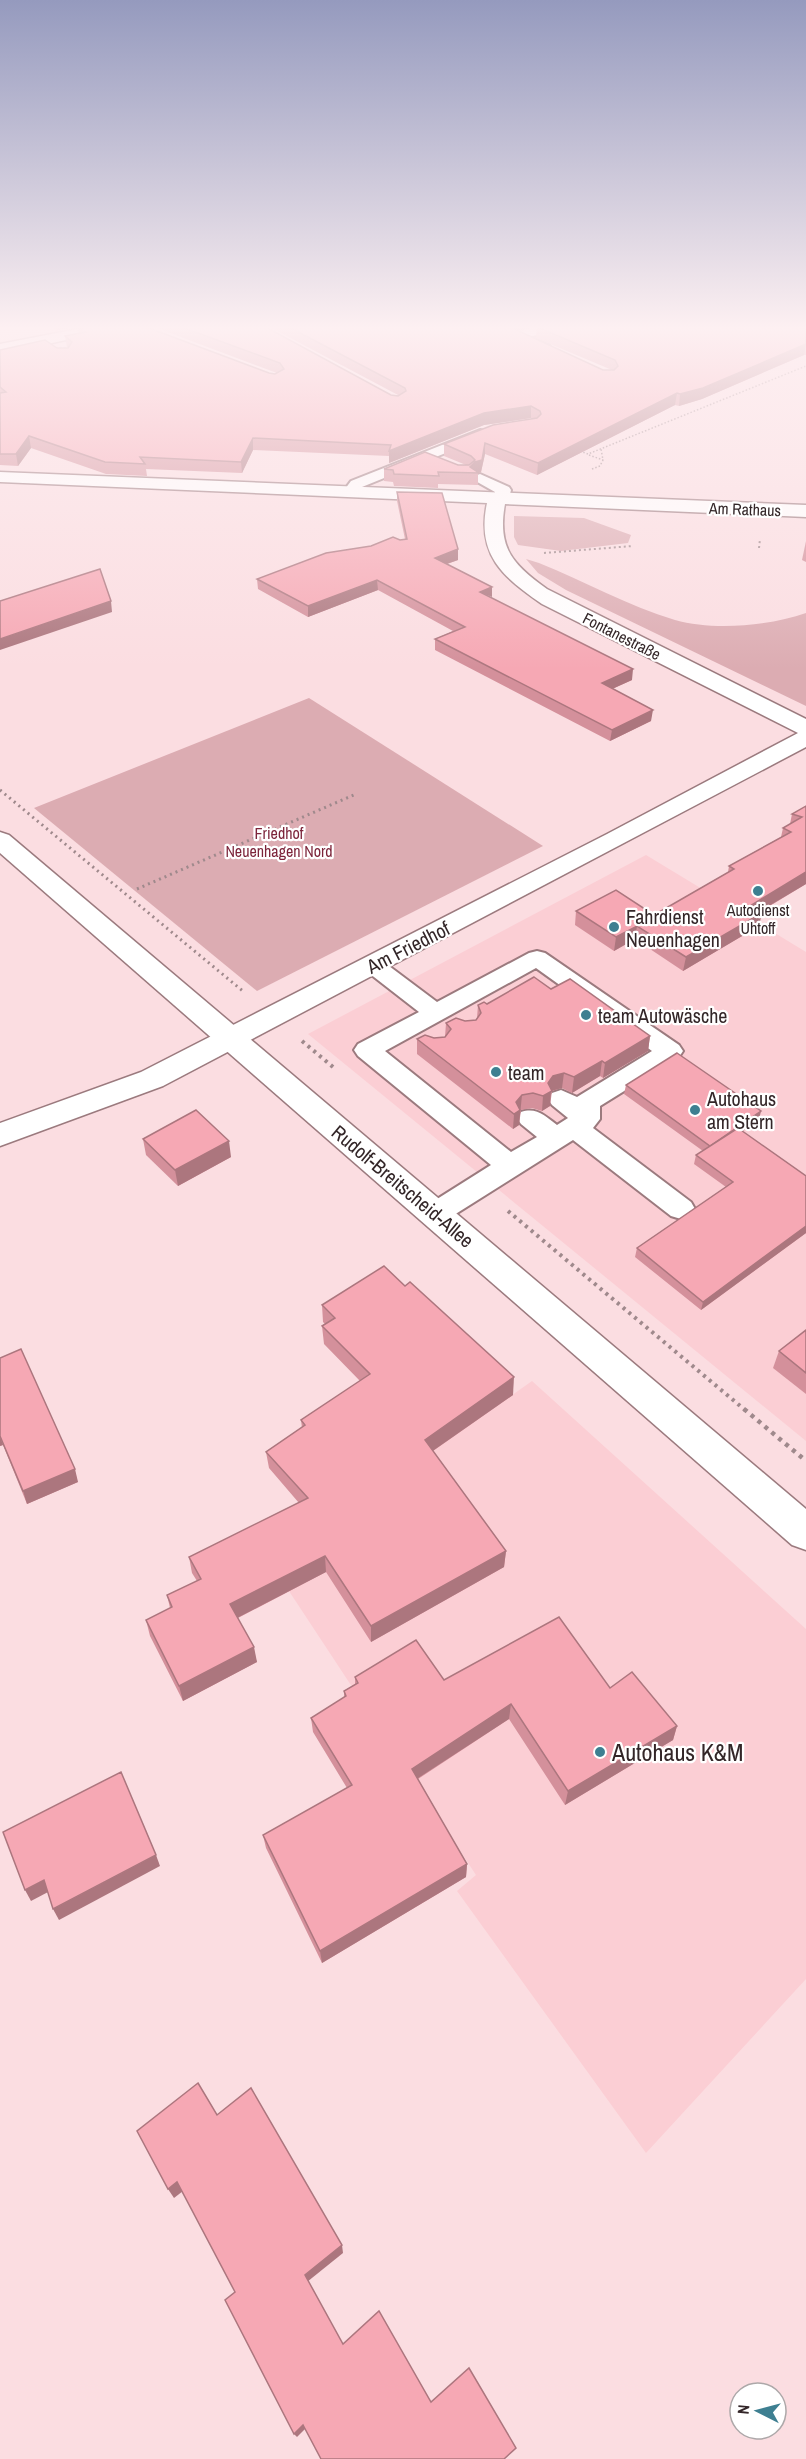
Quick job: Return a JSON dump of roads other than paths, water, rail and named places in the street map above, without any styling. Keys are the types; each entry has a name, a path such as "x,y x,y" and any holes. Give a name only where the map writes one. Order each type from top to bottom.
{"street":[{"name":"Am Rathaus","path":"0,477 806,511"},
{"name":"Fontanestraße","path":"499,499 493,529 495,546 513,572 530,586 549,600 806,728"},
{"name":"Am Friedhof","path":"0,1135 152,1080 806,738"},
{"name":"Rudolf-Breitscheid-Allee","path":"0,840 806,1533"}],"lane":[{"path":"350,493 356,484 465,440"},
{"path":"425,456 445,464"},
{"path":"480,479 503,490 499,499"},
{"path":"436,1213 572,1128 587,1102 670,1051 537,958 367,1050 510,1166"},
{"path":"374,965 439,1011 466,1027"},
{"path":"519,968 562,998"},
{"path":"412,1026 435,1044"},
{"path":"610,1032 653,1061"},
{"path":"561,1099 572,1128"},
{"path":"530,1118 572,1128 681,1209"}],"place":[{"name":"Autodienst Uhtoff","path":"758,891"},
{"name":"Fahrdienst Neuenhagen","path":"614,927"},
{"name":"team Autowäsche","path":"586,1015"},
{"name":"team","path":"496,1072"},
{"name":"Autohaus am Stern","path":"695,1110"},
{"name":"Autohaus K&M","path":"600,1752"}],"park label":[{"name":"Friedhof Neuenhagen Nord","path":"279,842"}]}
